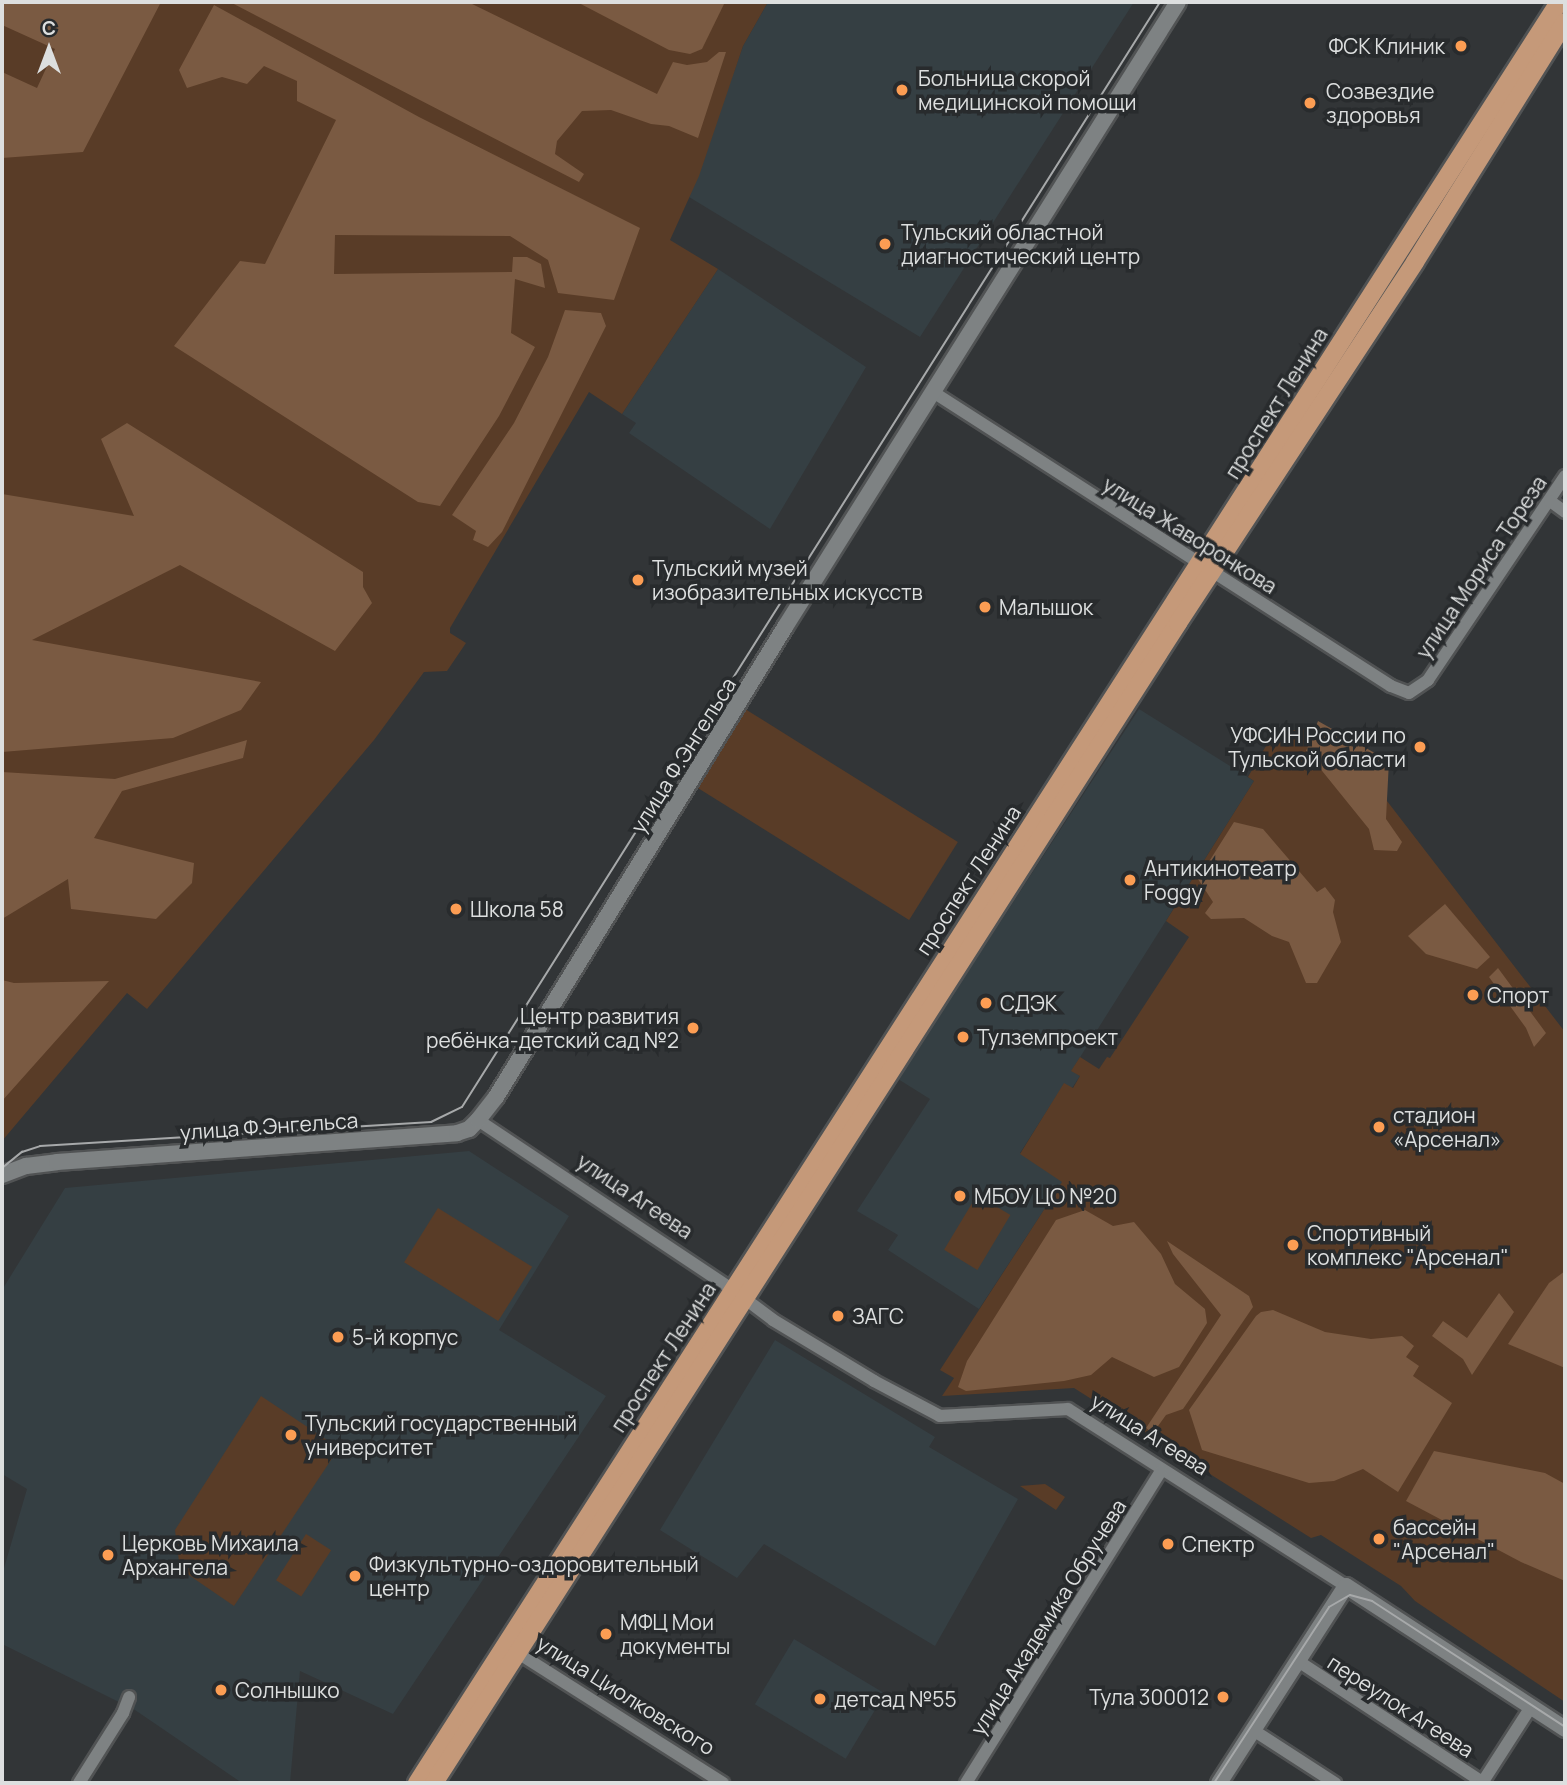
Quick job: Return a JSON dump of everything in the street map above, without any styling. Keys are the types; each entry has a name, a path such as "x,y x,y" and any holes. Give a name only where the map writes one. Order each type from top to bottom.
{"main road":[{"name":"проспект Ленина","path":"417,1783 511,1649 1206,568 1559,2"},
{"name":"проспект Ленина","path":"1206,568 1415,261 1565,22"},
{"name":"проспект Ленина","path":"434,1783 511,1649"}],"street":[{"name":"улица Ф.Энгельса","path":"2,1175 26,1166 57,1162 457,1133 469,1129 509,1076 1178,2"},
{"name":"улица Жаворонкова","path":"933,392 1400,690 1409,693 1428,680"},
{"name":"улица Мориса Тореза","path":"1428,680 1565,476"},
{"path":"1550,501 1565,512"},
{"name":"улица Агеева","path":"478,1120 739,1294 773,1320 873,1381 940,1416 1068,1409 1161,1471 1190,1485 1565,1730"},
{"name":"улица Академика Обручева","path":"966,1783 1161,1471"},
{"path":"1219,1783 1346,1586"},
{"name":"улица Циолковского","path":"511,1649 723,1783"},
{"name":"переулок Агеева","path":"1298,1661 1482,1783"},
{"path":"79,1783 123,1713 129,1697"},
{"path":"1482,1783 1531,1707"},
{"path":"1253,1730 1335,1783"}],"shaded area":[{"path":"2,2 768,2 743,46 699,176 670,240 718,269 622,414 589,392 450,628 450,633 466,643 447,671 424,672 374,740 147,1009 127,993 2,1141"},
{"path":"2,2 161,2 83,152 2,158 2,72 37,88 55,49 2,25"},
{"path":"230,2 468,2 657,94 673,62 687,65 707,62 719,52 726,52 698,138 669,126 651,124 611,110 582,111 557,141 555,154 584,174 579,182"},
{"path":"577,2 725,2 702,49 690,54 669,50"},
{"name":"Больница скорой медицинской помощи","path":"768,2 1134,2 920,337 689,197 743,46"},
{"path":"214,5 419,117 640,228 614,300 558,293 548,260 510,236 335,235 334,274 512,272 513,257 527,257 541,264 545,288 515,279 511,333 535,347 499,416 440,506 418,502 174,346 240,261 265,264 336,120 297,101 297,81 264,66 247,84 222,77 187,88 179,70"},
{"path":"718,269 866,367 770,529 629,433 636,423 622,414"},
{"path":"565,310 601,313 606,326 502,532 488,547 473,540 476,531 452,515 514,423 548,357"},
{"path":"127,423 363,572 363,587 372,603 335,651 180,565 32,640 261,682 241,710 173,738 2,752 2,494 134,516 101,439"},
{"path":"745,709 958,842 909,920 696,787"},
{"path":"1139,709 1254,781 1072,1070 1080,1076 1072,1088 1064,1084 1020,1153 1063,1181 979,1309 888,1250 898,1235 857,1211 930,1099 898,1079"},
{"path":"1318,721 1389,761 1386,819 1402,842 1397,851 1374,850 1369,829 1306,751"},
{"name":"Спортивный комплекс \"Арсенал\"","path":"1316,728 1387,801 1565,1032 1565,1702 1415,1601 1401,1586 1321,1535 1311,1538 1074,1388 942,1396 954,1378 940,1370 1062,1182 1020,1154 1064,1083 1073,1088 1080,1076 1071,1071 1080,1057 1099,1069 1107,1057 1110,1058 1189,937 1166,921 1254,781 1248,777 1274,732"},
{"path":"247,740 243,758 122,791 94,838 194,863 192,883 156,919 71,909 68,879 2,919 2,772 115,779"},
{"path":"1234,822 1263,829 1317,892 1325,887 1335,900 1333,912 1341,942 1317,983 1306,983 1289,942 1272,936 1244,918 1211,919 1205,913 1213,902 1198,879"},
{"path":"1445,904 1490,957 1477,969 1426,954 1408,936"},
{"path":"1498,968 1546,1033 1534,1047 1526,1028 1489,977"},
{"path":"2,980 14,983 109,981 2,1101"},
{"name":"Тульский государственный университет","path":"469,1151 569,1216 499,1330 606,1396 393,1714 300,1671 290,1783 242,1783 135,1710 2,1644 2,1575 27,1489 2,1474 2,1290 65,1188"},
{"path":"977,1195 1010,1215 977,1270 944,1250"},
{"path":"438,1208 532,1267 498,1321 404,1262"},
{"path":"1085,1210 1113,1226 1134,1222 1161,1254 1175,1284 1205,1309 1207,1323 1179,1367 1154,1377 1112,1357 1091,1375 1064,1381 966,1391 958,1387 967,1361 1056,1220"},
{"path":"1167,1241 1249,1296 1253,1307 1183,1409 1166,1415 1153,1433 1146,1428 1221,1315 1173,1254"},
{"path":"1565,1271 1565,1368 1508,1344 1549,1283"},
{"path":"1499,1293 1514,1312 1472,1375 1463,1359 1432,1336 1443,1321 1467,1338"},
{"path":"1273,1310 1325,1332 1371,1339 1402,1336 1414,1346 1406,1357 1419,1366 1413,1376 1452,1403 1398,1492 1363,1469 1334,1481 1309,1483 1202,1450 1189,1410 1256,1316 1261,1312"},
{"path":"775,1340 935,1437 929,1447 1018,1499 935,1646 764,1544 737,1578 660,1530"},
{"path":"261,1396 339,1448 234,1606 180,1569 175,1530"},
{"path":"1434,1451 1545,1473 1565,1484 1565,1581 1521,1562 1406,1501"},
{"path":"1045,1484 1065,1497 1056,1510 1020,1486"},
{"path":"306,1534 331,1550 301,1596 276,1580"},
{"name":"детсад №55","path":"794,1639 885,1694 846,1759 755,1704"}],"tram line":[{"path":"2,1168 22,1152 40,1146 431,1122 462,1107 1160,2"},
{"path":"1214,1783 1329,1607 1350,1595 1372,1601 1565,1727"}],"place":[{"name":"ФСК Клиник","path":"1461,46"},
{"name":"Больница скорой медицинской помощи","path":"902,90"},
{"name":"Созвездие здоровья","path":"1310,103"},
{"name":"Тульский областной диагностический центр","path":"885,244"},
{"name":"Тульский музей изобразительных искусств","path":"638,580"},
{"name":"Малышок","path":"985,607"},
{"name":"УФСИН России по Тульской области","path":"1420,747"},
{"name":"Антикинотеатр Foggy","path":"1130,880"},
{"name":"Школа 58","path":"456,909"},
{"name":"Спорт","path":"1473,995"},
{"name":"СДЭК","path":"986,1003"},
{"name":"Центр развития ребёнка-детский сад №2","path":"693,1028"},
{"name":"Тулземпроект","path":"963,1037"},
{"name":"стадион «Арсенал»","path":"1379,1127"},
{"name":"МБОУ ЦО №20","path":"960,1196"},
{"name":"Спортивный комплекс \"Арсенал\"","path":"1293,1245"},
{"name":"ЗАГС","path":"838,1316"},
{"name":"5-й корпус","path":"338,1337"},
{"name":"Тульский государственный университет","path":"291,1435"},
{"name":"бассейн \"Арсенал\"","path":"1379,1539"},
{"name":"Спектр","path":"1168,1544"},
{"name":"Церковь Михаила Архангела","path":"108,1555"},
{"name":"Физкультурно-оздоровительный центр","path":"355,1576"},
{"name":"МФЦ Мои документы","path":"606,1634"},
{"name":"Солнышко","path":"221,1690"},
{"name":"Тула 300012","path":"1223,1697"},
{"name":"детсад №55","path":"820,1699"}]}
